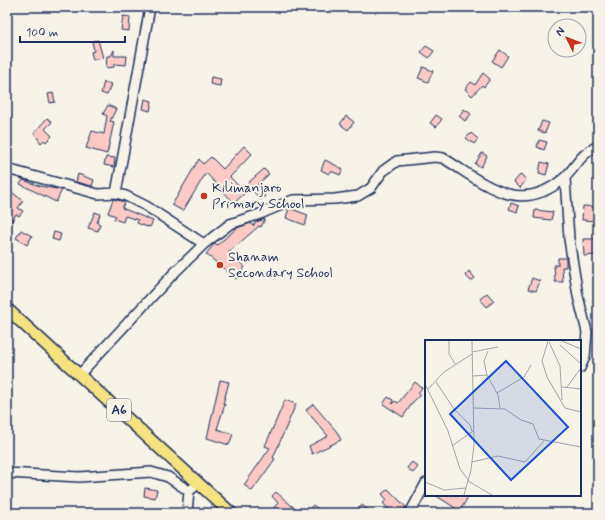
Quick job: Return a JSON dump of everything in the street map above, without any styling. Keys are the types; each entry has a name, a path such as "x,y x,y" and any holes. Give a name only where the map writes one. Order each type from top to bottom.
{"main road":[{"name":"A6","path":"7,309 231,513"}],"street":[{"path":"116,192 150,7"},
{"path":"80,374 147,301 204,244 230,224 260,214 285,202 293,200 341,199 358,196 371,188 383,171 398,161 434,157 443,158 497,190 515,197 530,196 543,191 565,178 586,152 598,146"},
{"path":"7,169 98,194 116,192 136,200 204,244"},
{"path":"565,178 569,239 578,296 587,332 585,357 581,366"},
{"path":"7,473 79,478 151,472 168,477 190,491"},
{"path":"187,513 190,491 198,482"},
{"path":"410,513 425,485"}],"building":[{"path":"123,16 130,17 129,31 121,30"},
{"path":"98,40 103,58 93,60 91,52 94,51 92,41"},
{"path":"426,46 434,51 429,58 421,52"},
{"path":"114,50 114,56 127,56 126,65 114,64 114,67 106,68 107,56 111,56"},
{"path":"500,50 508,56 501,67 492,61"},
{"path":"423,67 433,71 428,82 418,78"},
{"path":"483,73 490,79 484,87 482,85 472,96 465,89 471,82 475,85"},
{"path":"211,77 221,79 220,86 210,84"},
{"path":"104,82 111,84 107,95 101,93"},
{"path":"53,93 55,102 50,103 48,94"},
{"path":"145,99 152,101 150,111 143,109"},
{"path":"108,105 116,109 110,121 114,122 107,154 86,148 92,131 104,134 107,116 103,114"},
{"path":"464,109 471,114 465,121 459,116"},
{"path":"436,115 442,119 436,127 430,123"},
{"path":"346,116 354,122 348,130 340,124"},
{"path":"47,118 52,122 45,129 52,136 46,142 44,140 41,143 34,133"},
{"path":"542,121 549,123 545,133 538,131"},
{"path":"471,133 478,139 474,144 466,138"},
{"path":"539,140 547,142 544,150 537,147"},
{"path":"244,146 252,154 230,177 245,193 234,203 206,173 183,211 172,205 199,159 203,164 211,157 223,169"},
{"path":"482,153 487,156 481,167 475,164"},
{"path":"106,157 115,158 114,167 104,165"},
{"path":"325,160 343,169 340,175 331,171 329,174 321,170"},
{"path":"541,162 549,164 546,175 539,173"},
{"path":"264,169 269,174 256,186 265,196 261,200 247,184"},
{"path":"78,174 94,180 92,186 76,182"},
{"path":"521,174 526,180 520,188 514,182"},
{"path":"23,180 40,186 62,190 56,202 20,184"},
{"path":"7,188 23,201 18,208 23,211 19,216 16,214 12,221 7,218"},
{"path":"113,199 125,202 122,208 153,221 150,227 137,223 138,220 125,216 123,222 114,219 116,216 108,213"},
{"path":"511,203 519,206 517,212 509,209"},
{"path":"583,206 598,207 598,221 582,220"},
{"path":"289,208 308,215 305,225 286,218"},
{"path":"535,210 553,212 551,220 534,218"},
{"path":"95,212 100,214 97,223 100,224 98,231 88,228"},
{"path":"265,219 261,227 259,226 228,253 245,267 236,279 206,254 215,243 217,245 237,228 251,223 253,226 256,222"},
{"path":"21,230 32,236 27,245 16,238"},
{"path":"54,232 61,234 59,241 52,239"},
{"path":"583,239 596,239 596,255 584,256"},
{"path":"558,258 566,258 566,267 562,267 563,282 555,282 554,265 558,265"},
{"path":"469,271 475,278 471,281 465,275"},
{"path":"532,278 540,281 536,291 528,289"},
{"path":"487,293 494,301 487,307 480,299"},
{"path":"220,380 229,382 223,404 225,404 217,429 233,434 229,445 207,438"},
{"path":"415,382 422,388 418,393 420,395 413,402 403,417 383,404 388,397 393,400 392,404 395,401 398,403"},
{"path":"285,400 296,404 273,458 275,459 252,491 244,485 270,448 265,446"},
{"path":"313,404 337,432 341,440 312,454 309,446 328,436 306,410"},
{"path":"412,462 418,467 413,473 407,468"},
{"path":"145,488 157,490 155,498 144,496"},
{"path":"388,489 406,507 400,513 392,513 383,503 387,500 382,494"},
{"path":"276,492 300,513 269,513 278,503 272,496"},
{"path":"437,496 468,496 460,511"},
{"path":"313,505 324,513 306,513"},
{"path":"362,505 372,513 356,513"}],"place":[{"name":"Kilimanjaro Primary School","path":"204,196"},
{"name":"Shanam Secondary School","path":"220,265"}]}
